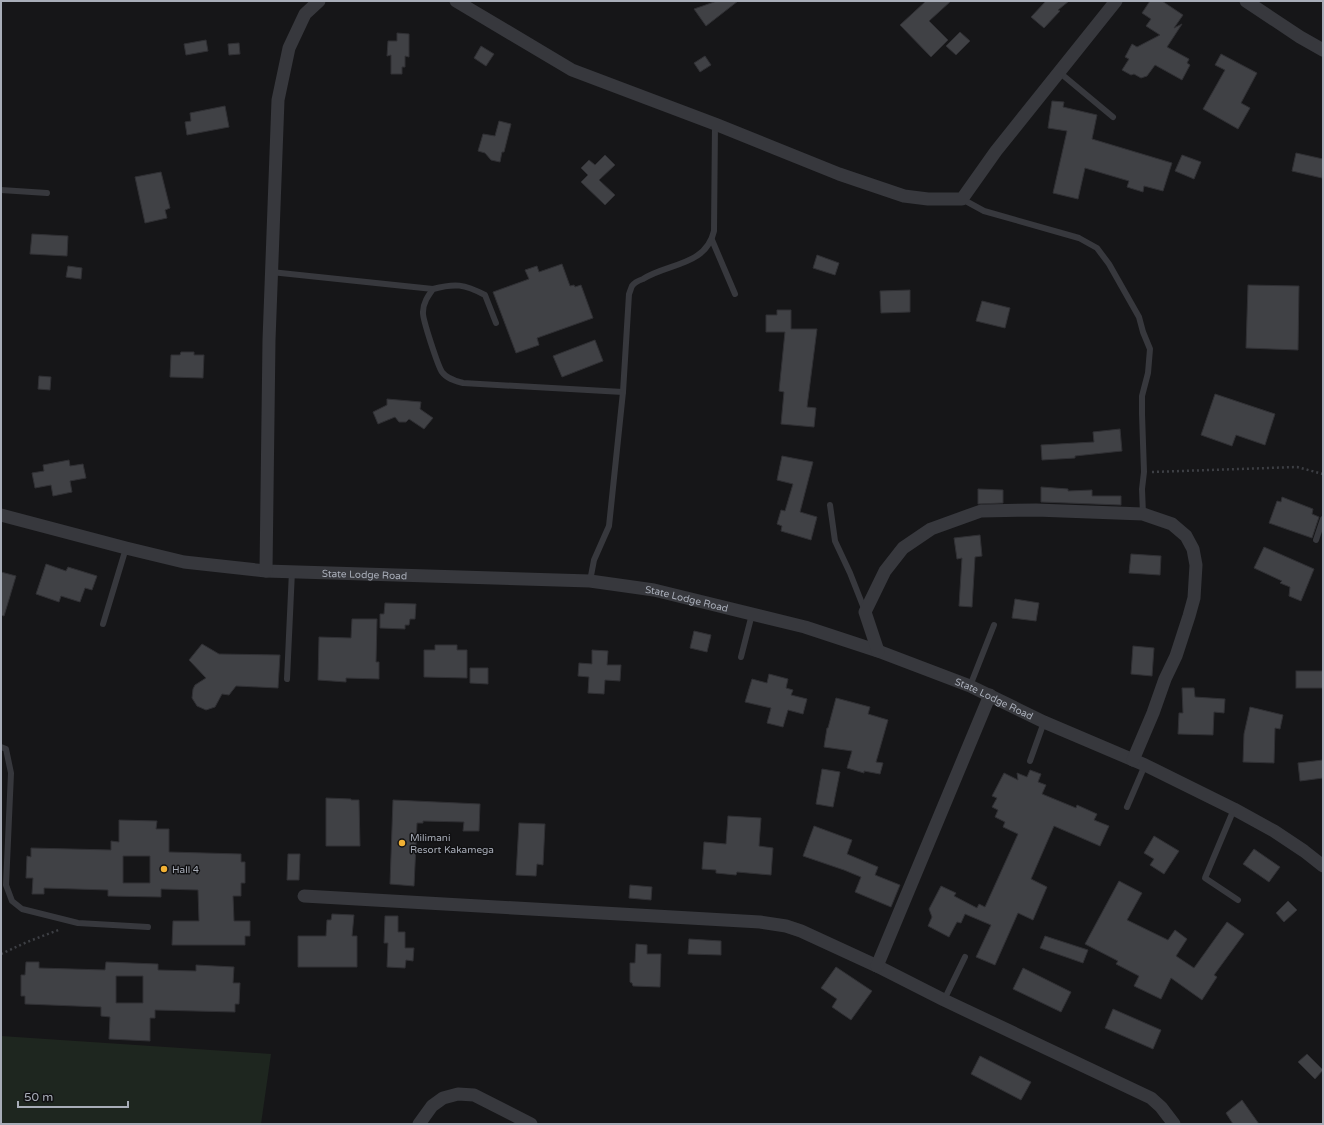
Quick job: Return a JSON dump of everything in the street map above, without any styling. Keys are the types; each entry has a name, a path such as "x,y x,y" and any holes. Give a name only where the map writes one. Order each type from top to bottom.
{"street":[{"path":"266,571 268,340 278,100 289,48 305,14 319,1"},
{"path":"456,1 572,70 715,124 839,174 904,196 928,199 962,199 996,151 1116,1"},
{"path":"1246,1 1323,50"},
{"path":"878,651 866,612 885,571 903,548 932,528 981,511 1036,510 1143,514 1172,524 1186,536 1193,549 1196,565 1194,598 1176,656 1165,679 1153,713 1139,762"},
{"name":"State Lodge Road","path":"1,515 184,562 266,571 590,581 654,590 805,627 878,651 970,686 1044,722 1139,762 1234,809 1274,831 1323,866"},
{"path":"876,966 990,696"},
{"path":"304,896 760,922 786,926 801,930 944,1000 1151,1098 1174,1124"},
{"path":"419,1124 432,1106 443,1098 458,1094 474,1095 531,1124"}],"lane":[{"path":"1059,72 1113,117"},
{"path":"590,581 594,560 609,526 623,392 629,294 633,285 648,275 697,257 706,249 712,240 714,231 715,124"},
{"path":"1,190 47,193"},
{"path":"962,199 984,211 1079,238 1098,248 1109,264 1139,317 1150,349 1148,373 1142,396 1144,472 1142,489 1143,514"},
{"path":"712,240 735,294"},
{"path":"271,272 433,289 446,286 464,285 485,295 496,323"},
{"path":"433,289 425,301 422,313 437,362 442,372 451,380 464,383 623,392"},
{"path":"830,506 835,541 866,612"},
{"path":"1316,540 1323,519"},
{"path":"103,624 126,548"},
{"path":"287,679 292,571"},
{"path":"741,657 752,614"},
{"path":"970,686 994,625"},
{"path":"1030,761 1044,722"},
{"path":"1,747 6,749 11,773 6,884 12,901 22,909 78,923 148,927"},
{"path":"1127,807 1139,762"},
{"path":"1234,809 1204,878 1238,900"},
{"path":"944,1000 965,957"}],"path":[{"path":"1144,472 1297,467 1323,474"},
{"path":"1,954 27,942 78,923"}],"shaded area":[{"path":"1,1036 271,1054 261,1124 1,1124"}],"building":[{"path":"717,1 738,1 706,26 694,9"},
{"path":"926,1 951,1 929,21 948,40 931,57 900,25"},
{"path":"1046,1 1069,1 1058,10 1060,11 1044,28 1031,17"},
{"path":"1150,1 1162,1 1183,15 1174,28 1182,24 1167,47 1189,59 1187,63 1190,65 1182,80 1155,65 1147,76 1141,78 1122,70 1129,59 1125,57 1132,44 1137,47 1160,35 1146,26 1151,19 1142,13"},
{"path":"960,32 970,41 956,55 946,46"},
{"path":"397,33 409,34 409,57 405,56 405,67 402,67 402,74 391,74 391,55 387,56 388,41 397,41"},
{"path":"206,40 208,51 186,55 184,44"},
{"path":"239,43 240,54 229,55 228,44"},
{"path":"481,46 494,54 486,66 474,58"},
{"path":"1221,54 1257,73 1241,103 1250,108 1238,129 1203,109 1225,70 1215,65"},
{"path":"705,56 711,65 700,72 694,63"},
{"path":"1052,101 1064,102 1063,107 1097,115 1092,139 1172,163 1163,191 1144,186 1143,192 1127,187 1129,181 1085,168 1078,199 1053,193 1067,131 1048,128"},
{"path":"225,106 229,127 187,135 185,122 191,121 190,113"},
{"path":"499,121 511,124 500,162 491,160 485,153 478,151 483,134 495,136"},
{"path":"1296,153 1323,159 1322,178 1292,171"},
{"path":"605,155 615,165 599,180 615,195 605,205 581,182 588,175 581,168 589,160 595,165"},
{"path":"1182,155 1201,162 1194,179 1175,171"},
{"path":"161,172 170,208 165,210 167,218 145,223 135,177"},
{"path":"32,234 68,236 67,256 30,254"},
{"path":"817,255 839,263 835,275 813,268"},
{"path":"562,264 570,286 574,285 575,287 581,285 593,318 537,338 539,345 516,353 493,292 529,279 525,270 537,266 539,272"},
{"path":"68,266 82,268 81,279 66,277"},
{"path":"1248,285 1299,286 1298,350 1246,348"},
{"path":"910,290 910,312 881,313 880,291"},
{"path":"982,301 1010,308 1005,328 976,321"},
{"path":"777,310 791,310 791,329 817,329 807,407 816,408 814,427 781,424 784,392 779,391 785,332 766,332 766,315 777,315"},
{"path":"595,340 603,361 562,377 553,356"},
{"path":"181,352 194,352 194,355 204,355 203,378 170,377 171,355 180,355"},
{"path":"39,376 51,377 50,390 38,389"},
{"path":"1215,394 1275,414 1265,445 1236,435 1232,446 1201,435"},
{"path":"387,399 421,402 420,409 433,418 424,429 409,419 406,422 399,422 395,417 378,424 373,412 387,405"},
{"path":"1120,429 1122,451 1075,456 1075,458 1042,460 1041,445 1094,442 1093,432"},
{"path":"782,456 813,462 800,512 817,517 811,540 781,531 782,526 777,524 781,510 785,511 793,484 777,480"},
{"path":"69,460 70,466 83,464 86,478 70,481 72,492 53,496 51,485 35,488 32,473 44,471 43,465"},
{"path":"1041,487 1068,489 1068,491 1092,490 1092,496 1121,496 1121,505 1041,502"},
{"path":"978,489 1003,490 1003,503 978,504"},
{"path":"1282,497 1313,509 1312,514 1319,517 1312,538 1269,523 1277,501 1281,502"},
{"path":"980,535 982,556 975,557 972,607 959,606 962,558 957,559 954,538"},
{"path":"1264,547 1314,569 1301,601 1289,596 1290,587 1280,583 1282,581 1254,568"},
{"path":"1131,554 1161,556 1160,575 1129,573"},
{"path":"46,564 66,571 68,567 97,576 92,590 85,588 80,602 61,596 59,602 36,594"},
{"path":"1,572 16,576 4,616 1,615"},
{"path":"1015,599 1039,603 1036,621 1012,618"},
{"path":"385,603 416,604 415,619 410,619 409,625 405,625 405,629 380,628 380,614 384,614"},
{"path":"352,619 377,619 376,662 379,662 379,679 346,678 346,682 318,680 319,637 351,638"},
{"path":"694,631 711,635 707,652 690,648"},
{"path":"202,644 219,654 280,655 278,688 236,686 229,695 222,694 215,707 206,710 197,706 192,698 193,689 195,685 206,678 189,660"},
{"path":"435,645 457,645 457,650 467,650 467,678 424,677 424,650 435,650"},
{"path":"1133,646 1154,648 1152,676 1131,674"},
{"path":"592,650 608,651 607,665 621,665 620,681 605,680 604,694 588,693 589,677 578,676 579,663 592,664"},
{"path":"470,668 488,668 488,684 470,683"},
{"path":"1296,671 1323,671 1323,688 1296,688"},
{"path":"769,674 788,679 786,688 793,690 791,695 807,699 803,714 788,710 783,727 767,723 771,708 745,702 752,679 767,683"},
{"path":"1182,688 1194,688 1195,697 1225,699 1224,713 1214,712 1213,735 1178,734 1179,713 1183,713"},
{"path":"836,698 870,707 868,714 888,720 876,762 883,763 880,774 864,771 864,773 847,768 852,751 824,747 827,728"},
{"path":"1250,707 1283,715 1280,729 1275,728 1274,763 1243,762 1244,734"},
{"path":"1323,760 1323,778 1300,781 1298,763"},
{"path":"822,769 840,772 833,807 816,804"},
{"path":"1030,770 1041,774 1038,782 1046,785 1042,794 1076,808 1077,805 1097,814 1094,820 1109,826 1100,846 1054,826 1031,879 1047,887 1033,920 1018,913 995,965 976,957 991,925 965,914 961,923 957,922 949,937 928,926 932,917 929,909 941,886 956,893 954,896 977,908 979,904 985,907 1018,834 1003,827 1005,822 995,817 998,810 992,807 997,798 992,796 1004,773 1018,780 1017,773 1027,777"},
{"path":"326,798 359,800 360,846 326,846"},
{"path":"393,800 480,804 479,831 463,831 464,822 423,821 423,823 417,823 414,886 390,884"},
{"path":"728,816 761,818 759,846 773,848 771,875 737,872 736,875 716,873 716,870 702,869 704,842 726,844"},
{"path":"119,820 157,821 156,829 169,829 169,852 241,854 241,862 245,862 245,883 241,883 241,896 233,896 234,921 250,921 250,936 245,936 245,945 172,945 173,921 199,921 198,890 161,889 161,897 108,896 108,890 44,888 44,894 32,894 33,878 26,878 27,856 31,857 31,848 111,850 111,841 119,842","holes":["123,856 150,856 150,883 123,883"]},
{"path":"519,823 545,824 543,865 537,864 536,876 516,875"},
{"path":"814,826 852,840 847,854 878,867 875,875 900,885 891,907 855,892 861,877 803,856"},
{"path":"1154,836 1179,851 1164,874 1150,865 1154,859 1144,853"},
{"path":"1254,849 1280,867 1269,882 1243,864"},
{"path":"288,854 300,854 299,880 287,880"},
{"path":"1119,881 1142,893 1127,920 1168,940 1175,930 1187,939 1176,956 1194,968 1227,922 1244,934 1214,975 1217,977 1202,1000 1171,978 1161,999 1134,986 1139,976 1116,964 1118,961 1085,944"},
{"path":"630,885 652,887 651,900 629,898"},
{"path":"1288,901 1297,910 1284,922 1276,913"},
{"path":"332,914 354,915 352,936 357,936 357,967 298,967 298,936 326,936 327,920 331,920"},
{"path":"385,916 398,916 398,932 405,932 405,948 414,948 413,961 406,960 405,968 387,967 388,943 384,943"},
{"path":"1045,936 1088,950 1083,963 1040,948"},
{"path":"689,939 721,941 721,955 688,954"},
{"path":"636,944 647,945 647,954 661,954 660,987 633,986 630,982 630,963 635,963"},
{"path":"26,962 39,962 39,968 105,970 106,962 158,964 158,970 196,971 196,965 234,967 233,983 240,983 239,1004 235,1004 235,1012 155,1010 155,1018 150,1018 150,1041 109,1039 110,1017 101,1016 101,1007 25,1004 25,996 21,996 21,975 25,975","holes":["116,976 143,976 143,1003 116,1003"]},
{"path":"836,967 872,991 851,1020 832,1007 837,999 821,988"},
{"path":"1023,968 1071,992 1061,1012 1013,989"},
{"path":"1113,1009 1161,1030 1153,1049 1105,1028"},
{"path":"1307,1054 1323,1070 1315,1079 1298,1062"},
{"path":"980,1056 1031,1082 1021,1100 971,1074"},
{"path":"1242,1100 1259,1124 1233,1124 1226,1113"}],"place":[{"name":"Milimani Resort Kakamega","path":"402,843"},
{"name":"Hall 4","path":"164,869"}]}
